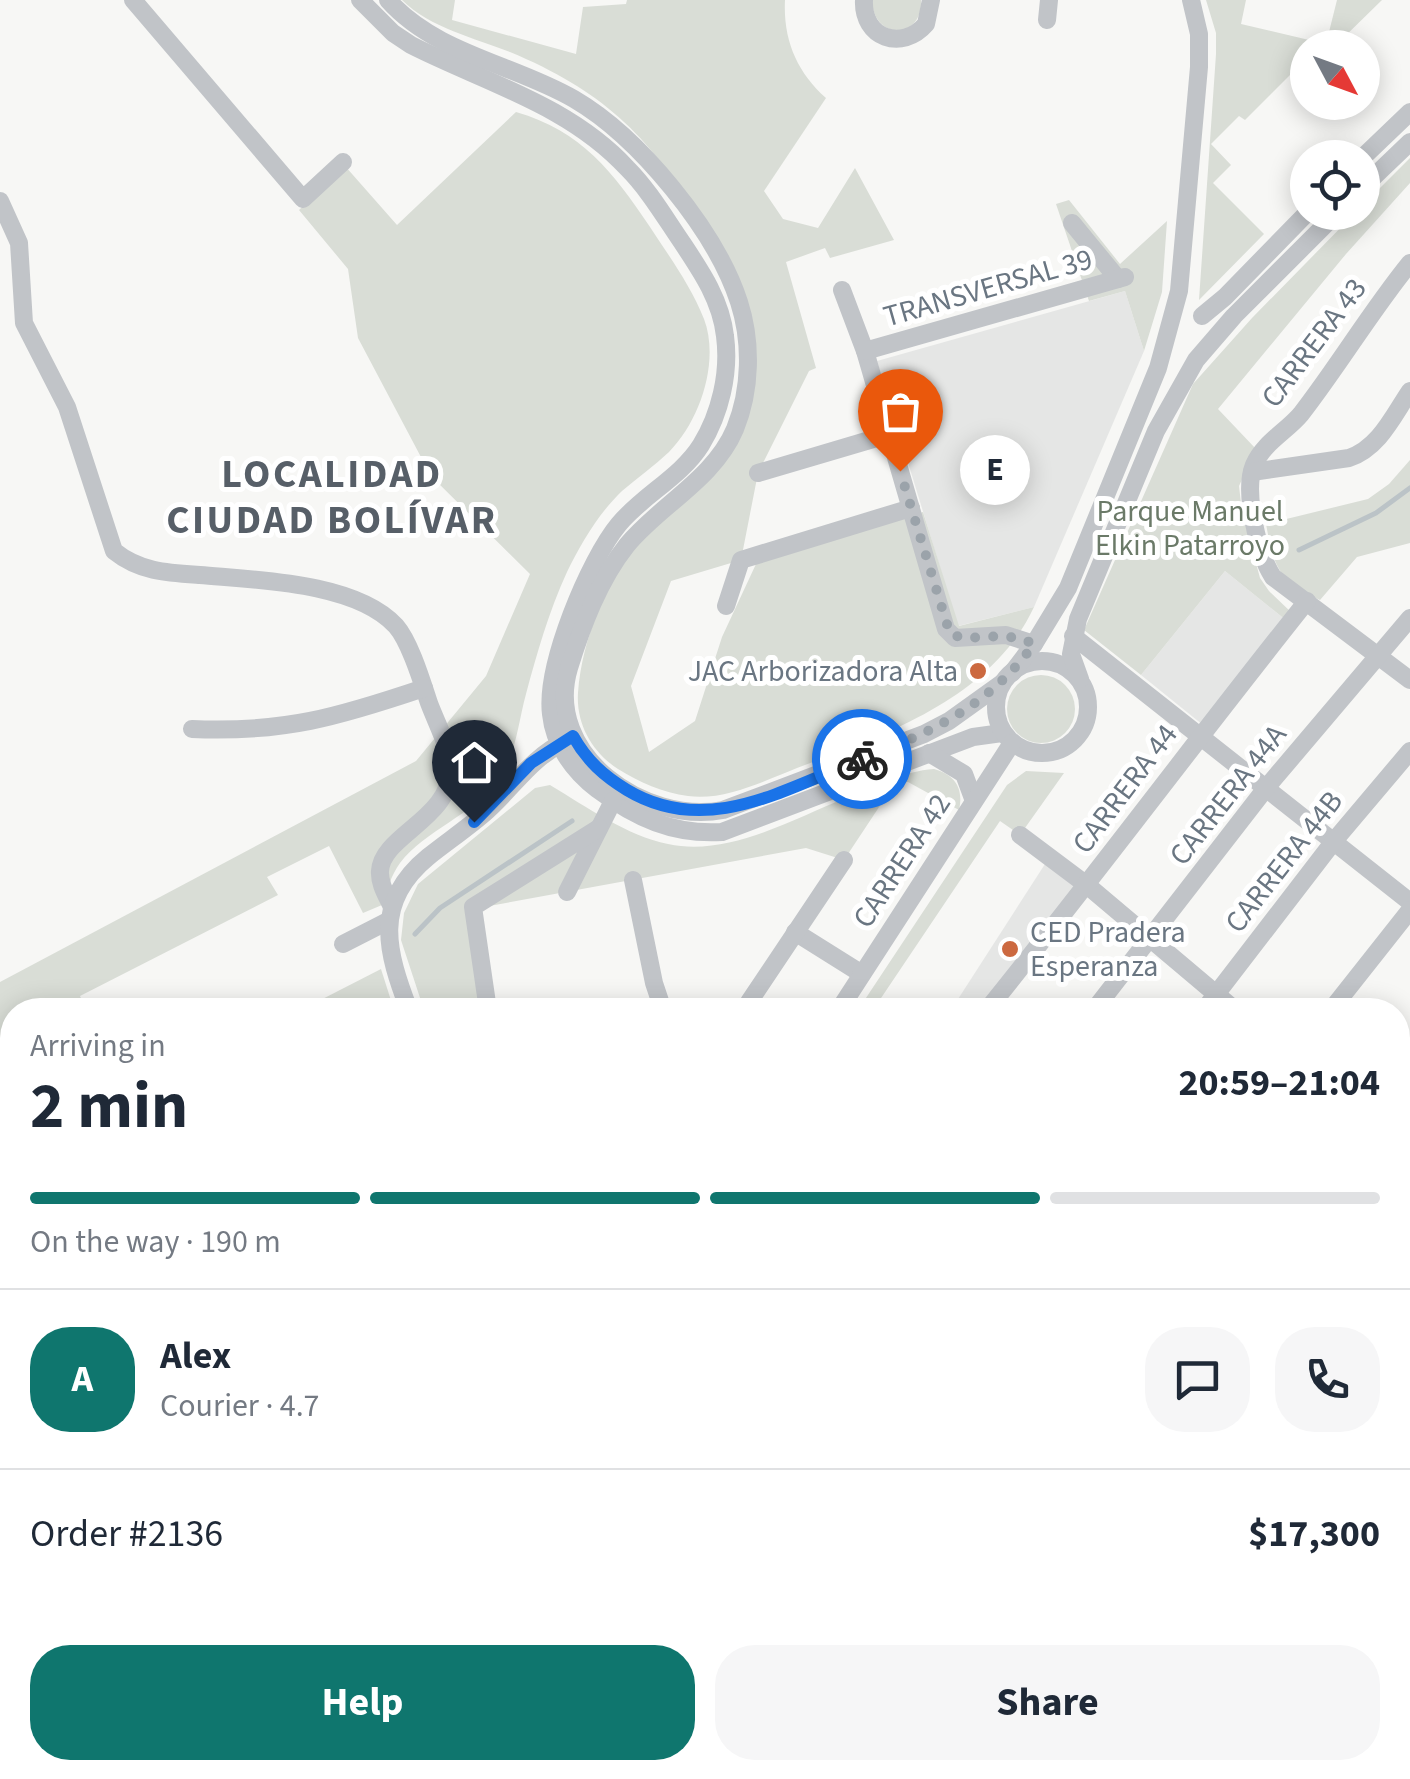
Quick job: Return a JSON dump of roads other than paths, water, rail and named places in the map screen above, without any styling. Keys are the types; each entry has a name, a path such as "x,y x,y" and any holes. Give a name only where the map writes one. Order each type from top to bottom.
{"street":[{"path":"133,0 303,199 343,162"},
{"path":"360,0 393,33 412,45 560,113 612,152 648,193 702,272 721,315 726,371 710,428 690,460 640,502 615,529 596,559 574,610 550,698 586,780 628,812 664,827 722,832 980,735 1007,738 1028,752 1043,754 1070,745 1087,721 1089,706 1072,654 1073,636 1156,431 1196,360 1320,230"},
{"path":"388,0 426,32 577,100 640,152 667,182 711,244 738,300 748,360 736,426 717,459 626,546 601,586 565,680 566,740 596,768 631,792 670,809 709,812 740,806 924,734 965,711 1034,661 1047,661 1071,670 1080,680"},
{"path":"864,0 869,25 887,39 898,40 909,38 926,24 931,0"},
{"path":"1048,20 1050,0"},
{"path":"1007,738 996,709 1007,678 1034,644 1074,576 1155,378 1179,291 1199,67 1199,34 1191,0"},
{"path":"1380,141 1410,112"},
{"path":"1380,171 1410,142"},
{"path":"0,201 19,244 24,322 67,407 114,551 129,563 157,572 261,580 348,596 378,610 399,629 451,766 446,796 388,853 379,868 390,914 392,962 405,998"},
{"name":"TRANSVERSAL 39","path":"865,352 1122,278 1072,224"},
{"path":"1196,360 1177,364 1168,356 1167,337 1181,316 1199,315 1225,297 1290,230"},
{"name":"CARRERA 43","path":"1252,472 1260,454 1302,412 1410,263"},
{"path":"842,290 865,352 950,634 962,638 1006,635 1034,644"},
{"path":"1179,291 1210,328 1210,343"},
{"path":"1410,391 1379,438 1363,454 1252,472 1251,502 1268,569 1281,586 1308,601 1410,680"},
{"path":"758,472 890,434"},
{"path":"726,606 741,560 911,508"},
{"name":"CARRERA 44","path":"997,998 1308,601"},
{"name":"CARRERA 44A","path":"1103,998 1266,788 1410,618"},
{"path":"1073,636 1410,902"},
{"path":"192,729 290,727 344,715 424,688"},
{"name":"CARRERA 42","path":"847,998 974,801 1007,738"},
{"path":"343,944 390,914 409,876 426,858 474,822 531,763 566,740"},
{"name":"CARRERA 44B","path":"1213,998 1410,751"},
{"path":"928,753 964,774 974,801"},
{"path":"567,892 613,801"},
{"path":"486,998 472,909 599,828"},
{"path":"1020,835 1088,886 1221,998"},
{"path":"752,998 844,860"},
{"path":"633,880 659,998"},
{"path":"1341,998 1410,910"},
{"path":"795,932 862,974"}],"waterway":[{"path":"1299,550 1376,513 1410,488"},
{"path":"415,934 440,908 572,821"}],"place":[{"name":"E","path":"900,471"},
{"name":"JAC Arborizadora Alta","path":"978,671"},
{"name":"CED Pradera Esperanza","path":"1010,949"}],"district":[{"name":"LOCALIDAD CIUDAD BOLÍVAR","path":"332,497"}],"park label":[{"name":"Parque Manuel Elkin Patarroyo","path":"1190,528"}]}
